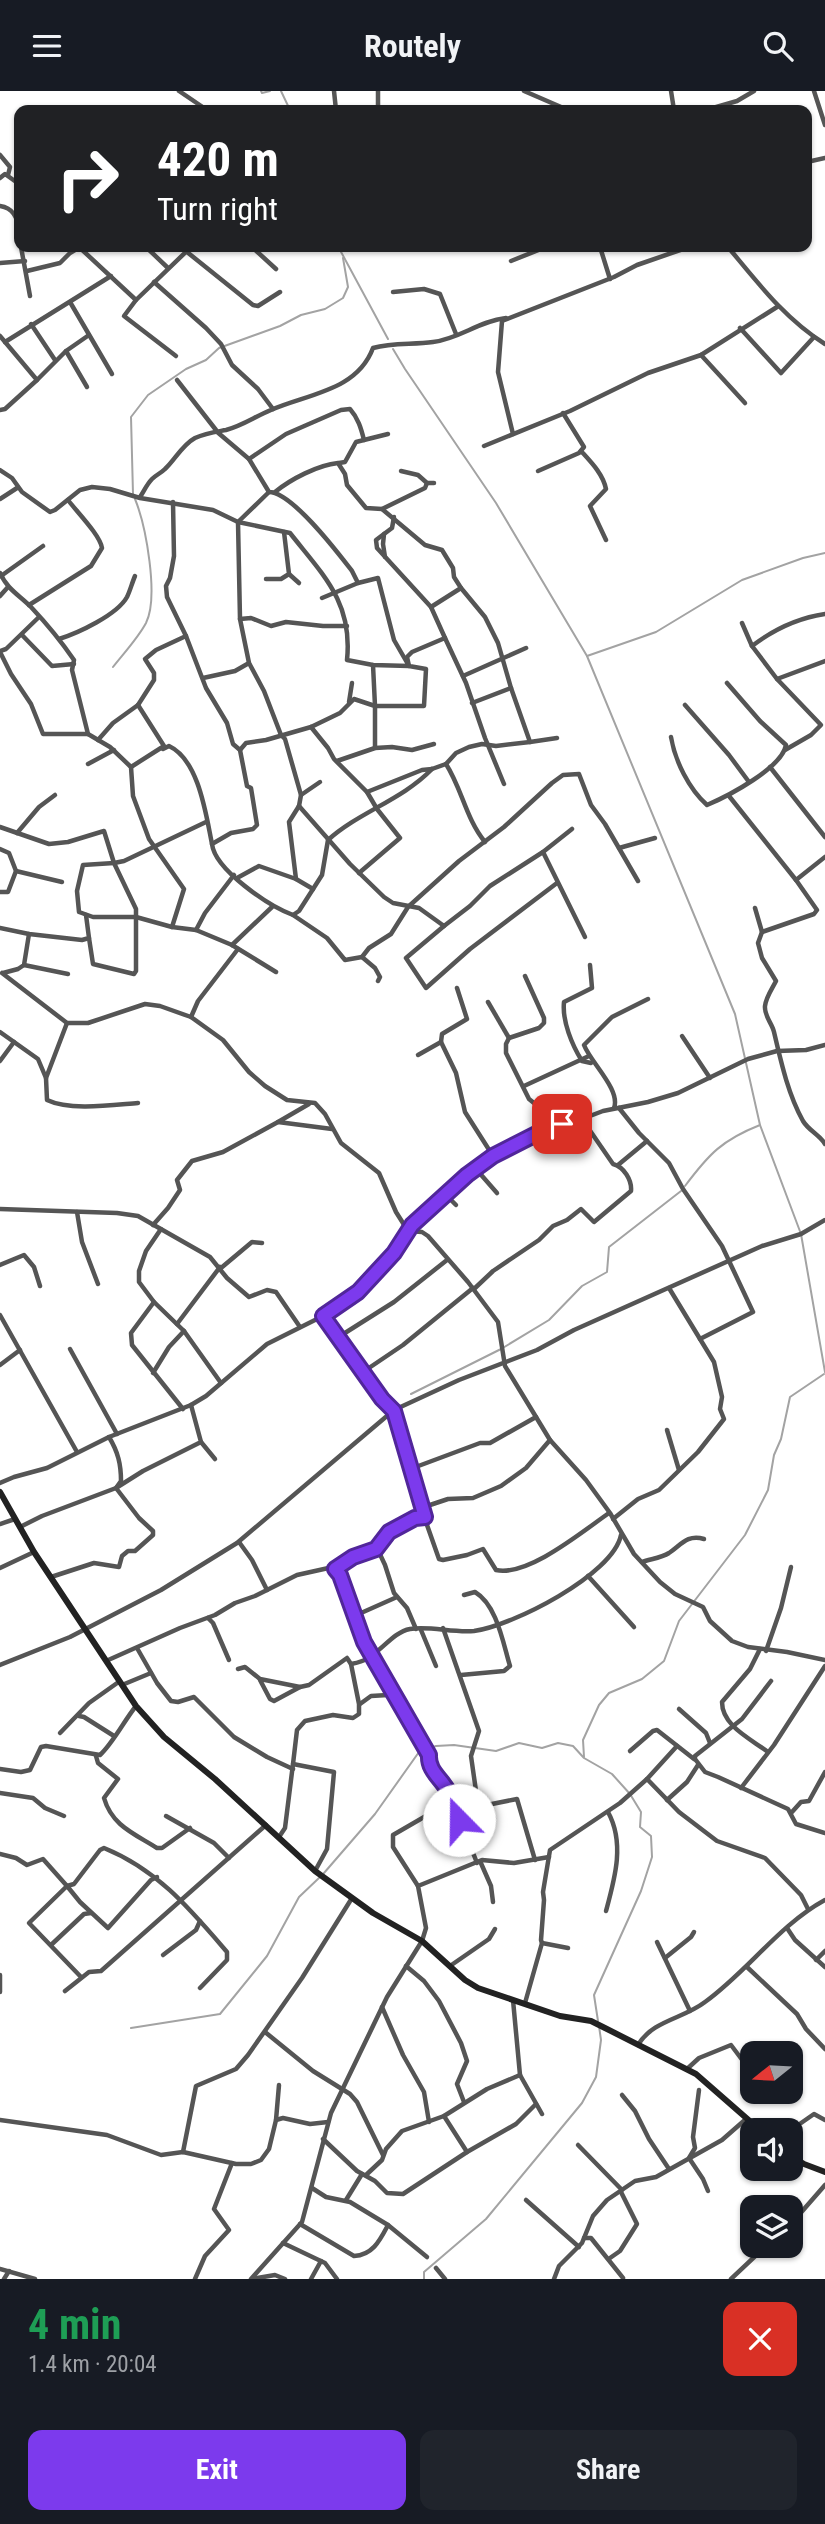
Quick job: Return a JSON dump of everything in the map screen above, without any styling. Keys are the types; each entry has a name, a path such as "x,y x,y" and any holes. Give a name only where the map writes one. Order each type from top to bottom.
{"street":[{"path":"179,91 199,105"},
{"path":"524,91 556,105"},
{"path":"723,105 754,91"},
{"path":"814,91 825,125"},
{"path":"0,155 10,167 8,175"},
{"path":"0,178 5,174 14,180"},
{"path":"23,252 30,296"},
{"path":"27,271 60,263 71,252"},
{"path":"85,252 136,300"},
{"path":"151,252 168,268"},
{"path":"176,356 124,316 136,300 186,252"},
{"path":"192,252 253,305 258,306 280,292"},
{"path":"259,252 276,269"},
{"path":"511,261 534,252"},
{"path":"602,252 610,279"},
{"path":"140,498 152,478 165,469 192,439 233,427 273,409 321,394 361,369 373,348 388,344 433,342 492,320 506,318 675,252"},
{"path":"732,252 777,307 825,344"},
{"path":"0,263 25,261"},
{"path":"5,342 111,276"},
{"path":"154,282 221,344 232,365 273,409"},
{"path":"393,292 424,289 440,294 456,334"},
{"path":"70,302 112,374"},
{"path":"484,446 648,373 701,355 777,307"},
{"path":"506,318 501,325 498,372 514,434"},
{"path":"31,324 55,360"},
{"path":"740,328 781,373 814,337"},
{"path":"0,410 5,409 37,380 55,360 89,335"},
{"path":"0,336 37,380"},
{"path":"66,351 87,387"},
{"path":"701,355 745,403"},
{"path":"177,380 216,430 249,459 272,492 300,510 341,557 358,583"},
{"path":"249,459 286,434 341,410 350,409 353,412 364,440"},
{"path":"538,471 584,447 563,413"},
{"path":"296,879 289,822 299,806 301,795 285,739 249,663 240,619 238,522 282,485 320,468 345,462 356,442 388,434"},
{"path":"580,451 605,482 606,489 590,506 606,540"},
{"path":"338,463 345,474 347,485 366,508 382,509 425,488 427,484 434,483"},
{"path":"0,470 12,478 17,488 50,512 80,490 92,487 214,510 238,522 290,533 337,592 347,626 347,660 426,669 426,705 375,706 354,699 340,713 311,727 246,743 240,750"},
{"path":"401,471 418,475 427,484"},
{"path":"0,499 17,488"},
{"path":"29,605 91,566 102,548 101,539 68,500"},
{"path":"173,502 174,560 166,592 206,688 227,723 233,744 240,750 247,786 251,789 255,806 257,825 253,829 231,833 212,843"},
{"path":"382,509 425,545 442,550 461,588 485,617 498,643 510,688 530,742"},
{"path":"394,517 392,527 376,540 377,548 430,607 463,676 504,784"},
{"path":"284,532 289,575 299,583"},
{"path":"43,546 1,575 8,587 29,605 74,660 72,670 88,734"},
{"path":"266,579 281,579 289,575"},
{"path":"59,639 73,635 118,608 127,597 135,576"},
{"path":"322,598 378,577 394,640 408,666"},
{"path":"0,596 8,587"},
{"path":"430,607 461,588"},
{"path":"751,646 800,620 825,614"},
{"path":"39,617 0,655 25,693 43,734 88,734 114,750 131,767 133,796 153,847 184,889 172,927"},
{"path":"240,619 251,618 271,626 286,622 347,626"},
{"path":"671,737 673,749 690,783 700,799 708,805 729,796 749,782 821,725 777,679 751,646 742,623"},
{"path":"22,635 52,666 74,664"},
{"path":"98,740 113,723 138,705 156,676 145,659 156,650 186,636"},
{"path":"408,666 407,657 412,652 445,638"},
{"path":"463,676 526,648"},
{"path":"777,679 825,661"},
{"path":"203,678 235,670 249,663"},
{"path":"373,665 375,748"},
{"path":"349,703 352,683"},
{"path":"727,683 760,721 786,745 785,751"},
{"path":"472,703 510,688"},
{"path":"138,705 164,746 163,749"},
{"path":"685,705 749,782"},
{"path":"311,727 367,792 400,838 359,873"},
{"path":"367,792 422,770 446,764 456,753 469,747 557,738"},
{"path":"338,761 375,748 412,750 434,744"},
{"path":"131,767 169,746 175,749 189,765 201,790 206,822 216,855 235,877 273,907 293,915 327,938 345,960 362,957 369,948 391,934 408,907 563,775 579,774 591,805 638,881"},
{"path":"88,764 114,750"},
{"path":"446,764 468,816 485,842"},
{"path":"770,767 811,823 825,837"},
{"path":"293,915 299,911 322,875 328,840 432,769"},
{"path":"301,795 320,782"},
{"path":"17,834 39,807 55,796"},
{"path":"729,796 817,910 814,914 762,932"},
{"path":"299,806 359,873 393,903 419,908 444,926"},
{"path":"206,822 124,861 83,865 77,891 79,912 112,918 136,917 172,927 196,930 232,945 276,972"},
{"path":"0,827 49,844 68,842 104,831 114,863 136,909 134,974 93,964 86,915"},
{"path":"557,883 470,949 426,988 406,958 470,906 490,886 543,852 572,829"},
{"path":"619,848 655,838"},
{"path":"0,849 9,853 16,871 8,892 0,892"},
{"path":"543,852 585,937"},
{"path":"796,880 825,857"},
{"path":"196,930 205,913 235,877 259,866 296,879 313,889"},
{"path":"16,871 62,882"},
{"path":"232,945 273,907"},
{"path":"755,908 762,932 758,943 762,958 776,981 765,1010 773,1029 777,1051 794,1104 805,1124 820,1136 825,1144"},
{"path":"0,928 82,940 89,938"},
{"path":"24,965 29,934"},
{"path":"191,1017 198,1001 238,949"},
{"path":"362,957 374,968 380,977 378,981"},
{"path":"1,973 24,965 68,974"},
{"path":"590,965 592,988 564,1002 563,1010 574,1048 582,1061 592,1063"},
{"path":"1,973 67,1023 88,1023 145,1004 160,1006 191,1017 223,1040 249,1072 265,1086 287,1100 315,1103 325,1114 341,1143 379,1173 396,1212 408,1231"},
{"path":"525,975 544,1023 539,1028 509,1038 506,1053 529,1099 540,1108 546,1129"},
{"path":"457,988 467,1019 442,1034 441,1042 456,1073 465,1112 493,1156"},
{"path":"648,999 612,1017 584,1042 584,1047 592,1063 615,1094 617,1108 669,1163 683,1189 718,1239 753,1312 700,1339"},
{"path":"488,1002 509,1038"},
{"path":"46,1078 67,1023"},
{"path":"0,1032 38,1059 46,1078 47,1100 54,1104 96,1106 138,1103"},
{"path":"682,1036 710,1078"},
{"path":"0,1061 14,1042"},
{"path":"418,1055 441,1042"},
{"path":"0,1483 14,1476 47,1468 109,1437 191,1405 221,1384 267,1344 323,1316 358,1292 381,1270 408,1231 493,1156 546,1129 678,1093 746,1060 777,1051 806,1050 825,1045"},
{"path":"524,1086 589,1056"},
{"path":"153,1225 180,1190 177,1180 192,1161 223,1152 309,1103"},
{"path":"363,1372 403,1345 493,1271 539,1240 553,1226 567,1220 581,1209 594,1222 631,1191 632,1185 618,1165 613,1164 600,1141 582,1119"},
{"path":"278,1122 332,1129"},
{"path":"618,1165 647,1141"},
{"path":"477,1169 497,1193"},
{"path":"446,1195 456,1205"},
{"path":"0,1209 129,1214 211,1257 227,1277 249,1297 267,1290 276,1292 300,1327"},
{"path":"77,1212 82,1242 98,1284"},
{"path":"0,1665 70,1637 161,1590 239,1542 394,1411 459,1380 537,1350 574,1330 762,1247 801,1234 825,1220"},
{"path":"161,1229 149,1246 139,1271 139,1282 184,1331 221,1384"},
{"path":"408,1231 428,1235 498,1322 503,1363 550,1440 586,1480 621,1534 660,1582 675,1594 703,1607 710,1621 732,1641 763,1650 825,1660"},
{"path":"177,1324 221,1268 252,1242 262,1243"},
{"path":"0,1265 24,1255 34,1267 40,1286"},
{"path":"337,1338 394,1302 447,1260"},
{"path":"323,1316 382,1399 394,1411 413,1468 421,1508 439,1559 467,1555 483,1549 492,1566 500,1571 524,1566 545,1556 638,1499 659,1490 698,1452 724,1419 720,1409 722,1397 714,1362 669,1288"},
{"path":"155,1302 130,1338 133,1349 183,1409"},
{"path":"0,1315 77,1452"},
{"path":"153,1373 169,1347 184,1331"},
{"path":"70,1349 117,1434"},
{"path":"0,1365 20,1350"},
{"path":"191,1405 201,1442 215,1459"},
{"path":"413,1468 480,1443 490,1443 536,1417"},
{"path":"667,1430 679,1471"},
{"path":"109,1437 121,1465 121,1481 116,1488"},
{"path":"421,1508 448,1499 473,1497 501,1486 526,1468 550,1440"},
{"path":"19,1527 116,1488 143,1471 201,1442"},
{"path":"51,1577 94,1563 119,1567 122,1556 128,1551 135,1551 153,1535 153,1531 139,1518 116,1488"},
{"path":"0,1492 34,1552 136,1706 164,1737 215,1779 316,1872 352,1898 422,1941 465,1980 478,1988 560,2016 591,2021 696,2074 747,2118"},
{"path":"335,1569 353,1557 377,1548 389,1532 415,1518 425,1517"},
{"path":"0,1524 15,1519"},
{"path":"351,1664 366,1659 402,1632 443,1628 474,1631 497,1624 563,1595 615,1550 621,1534"},
{"path":"642,1562 669,1552 684,1540 699,1537 704,1539"},
{"path":"239,1542 267,1590"},
{"path":"377,1548 397,1597 407,1608 436,1666"},
{"path":"0,1569 34,1552"},
{"path":"106,1661 207,1618 235,1602 297,1575 333,1567 340,1575 364,1642 429,1755 428,1764 446,1786 491,1886 493,1902"},
{"path":"768,1752 733,1727 722,1710 722,1702 763,1650 781,1608 792,1567"},
{"path":"588,1576 634,1627"},
{"path":"461,1675 510,1669 497,1624 482,1596 475,1592 464,1595"},
{"path":"354,1612 361,1613 397,1597"},
{"path":"207,1618 213,1623 229,1660"},
{"path":"443,1628 479,1731 471,1756 478,1805"},
{"path":"137,1648 172,1701 194,1697 234,1737 267,1757 293,1767 330,1770 335,1774 327,1849 316,1872"},
{"path":"238,1669 245,1667 260,1679 270,1699 274,1701 309,1685 347,1658 351,1664 359,1714 355,1717 333,1715 300,1725 295,1742 285,1828 279,1837"},
{"path":"741,1789 825,1666"},
{"path":"61,1733 89,1703 121,1683 151,1673"},
{"path":"260,1679 300,1687"},
{"path":"667,1800 687,1783 697,1762 695,1756 742,1719 771,1681"},
{"path":"359,1704 371,1696 388,1695 392,1690"},
{"path":"96,1756 109,1746 136,1706"},
{"path":"679,1709 706,1733 710,1743"},
{"path":"78,1716 114,1736"},
{"path":"630,1751 657,1730 697,1762 708,1775 792,1812"},
{"path":"0,1769 21,1772 30,1770 38,1751 46,1746 65,1747 96,1756"},
{"path":"525,2003 542,1943 543,1892 550,1850 608,1812 648,1779 677,1746"},
{"path":"96,1756 98,1763 118,1779 104,1798 106,1805 114,1819 132,1834 162,1848 190,1828"},
{"path":"825,1772 809,1801 801,1802 791,1817 796,1824 825,1833"},
{"path":"648,1779 679,1812 717,1841 765,1858 801,1895 807,1909"},
{"path":"0,1793 33,1798 45,1808 64,1816"},
{"path":"251,2279 300,2224 328,2122 382,2007 422,1941 426,1928 418,1886 393,1847 393,1835 431,1813 517,1799 536,1860"},
{"path":"606,1911 615,1877 617,1845 613,1822 608,1812"},
{"path":"166,1816 214,1843 229,1858"},
{"path":"65,1991 89,1972 101,1971 266,1825"},
{"path":"81,1977 29,1923 66,1886 74,1884 104,1848 157,1877 181,1898 228,1955 227,1960 200,1988"},
{"path":"0,1854 16,1858 27,1865 43,1859 108,1928 150,1880 157,1877"},
{"path":"418,1886 478,1862 514,1863 549,1857"},
{"path":"183,2152 196,2086 236,2069 302,1978 352,1898"},
{"path":"637,2046 648,2031 709,2000 807,1909 825,1900"},
{"path":"51,1945 84,1914 92,1913"},
{"path":"163,1955 196,1930 200,1921"},
{"path":"787,1928 795,1940 825,1967"},
{"path":"450,1966 489,1939 495,1929"},
{"path":"665,1958 694,1932"},
{"path":"657,1942 690,2011"},
{"path":"542,1943 568,1948"},
{"path":"816,1960 825,1951"},
{"path":"406,1966 432,1991 461,2043 467,2061 457,2084 464,2102"},
{"path":"747,1967 797,2014 806,2029 825,2049"},
{"path":"0,1975 0,1992"},
{"path":"513,2000 520,2075 542,2114"},
{"path":"382,2007 403,2055 424,2092 429,2122"},
{"path":"265,2032 313,2071 343,2088 357,2102 383,2156"},
{"path":"686,2070 699,2058 731,2045 740,2057"},
{"path":"346,2200 364,2174 383,2156 402,2131 444,2116 487,2089 520,2075"},
{"path":"0,2120 107,2135 161,2155 183,2152 232,2163 251,2164 261,2160 269,2149 276,2120 279,2085"},
{"path":"689,2158 695,2148 693,2137 699,2090"},
{"path":"622,2095 635,2111 669,2169"},
{"path":"323,2139 390,2195 404,2194 467,2152 516,2124 537,2104"},
{"path":"803,2122 814,2114 825,2120"},
{"path":"444,2116 467,2152"},
{"path":"276,2120 283,2118 310,2125 328,2122"},
{"path":"554,2279 559,2266 579,2247 587,2225 607,2200 635,2181 656,2177 728,2137 740,2125"},
{"path":"578,2145 622,2191 637,2224 620,2251 610,2258"},
{"path":"689,2158 708,2191"},
{"path":"195,2279 205,2256 229,2230 214,2209 232,2163"},
{"path":"803,2163 825,2172"},
{"path":"803,2210 825,2185"},
{"path":"312,2188 326,2197 346,2200 388,2225 427,2257"},
{"path":"526,2200 579,2247"},
{"path":"300,2224 354,2256 363,2256 372,2249 388,2225"},
{"path":"584,2238 591,2238 610,2258 623,2278"},
{"path":"283,2243 321,2261 337,2279"},
{"path":"731,2279 753,2258"},
{"path":"311,2279 321,2261"},
{"path":"436,2268 445,2279"},
{"path":"0,2269 35,2279"},
{"path":"4,2279 9,2271"},
{"path":"251,2279 275,2275 285,2279"}],"waterway":[{"path":"261,91 270,91"},
{"path":"281,91 288,105"},
{"path":"341,252 388,339"},
{"path":"133,494 131,417 148,395 186,369 206,360 219,348 280,326 301,315 325,309 343,298 348,287 343,258"},
{"path":"393,349 496,503 587,656 735,1014 760,1125 801,1234 825,1372"},
{"path":"113,667 143,629 150,611 149,561 135,499"},
{"path":"587,656 656,632 742,580 825,553"},
{"path":"685,1186 717,1149 760,1125"},
{"path":"411,1394 501,1349 549,1320 582,1286 607,1272 609,1247 681,1191"},
{"path":"584,1757 583,1740 599,1705 609,1693 642,1679 664,1661 679,1621 745,1535 768,1490 774,1455 781,1439 790,1397 824,1374"},
{"path":"324,1873 375,1814 419,1752 436,1746 454,1745 496,1751 519,1743 542,1748 558,1743 573,1746 584,1758 612,1774 630,1794 641,1812 640,1827 651,1836 652,1857 641,1891 594,1995 598,2021"},
{"path":"131,2028 220,2014 267,1956 299,1897 320,1877"},
{"path":"424,2279 424,2272 486,2219 582,2103 596,2077 601,2040 599,2026"}],"route":[{"path":"459,1820 450,1794 428,1764 429,1755 364,1642 340,1575 335,1569 353,1557 376,1549 389,1532 415,1518 425,1517 413,1468 394,1411 382,1399 323,1316 358,1292 381,1270 412,1225 467,1175 493,1156 546,1129 562,1124"}]}
